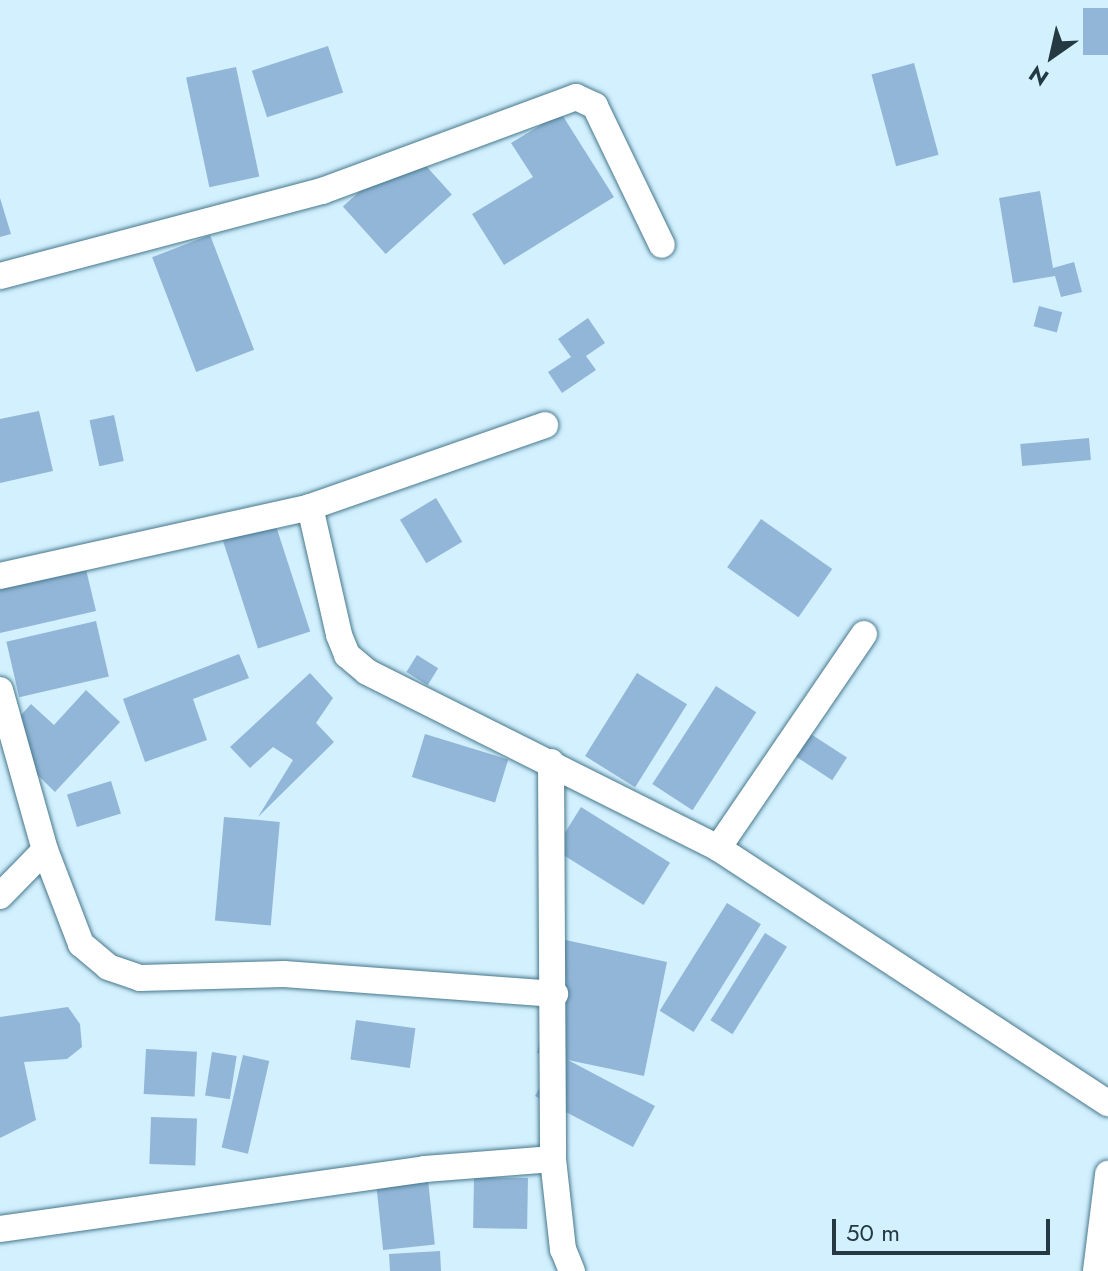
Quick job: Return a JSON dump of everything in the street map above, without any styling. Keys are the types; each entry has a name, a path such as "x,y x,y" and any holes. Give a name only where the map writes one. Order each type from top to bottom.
{"street":[{"path":"0,276 322,191 576,97 595,106 662,245"},
{"path":"0,576 310,507 545,425"},
{"path":"310,507 347,655 367,672 718,848 1108,1103"},
{"path":"718,848 864,634"},
{"path":"0,690 45,850 81,944 108,967 140,978 284,974 555,994"},
{"path":"551,762 555,994 553,1159 563,1249 572,1271"},
{"path":"0,896 45,850"},
{"path":"0,1229 425,1169 553,1159"},
{"path":"1096,1271 1108,1174"}],"building":[{"path":"1083,8 1108,8 1108,55 1083,55"},
{"path":"328,46 343,93 267,117 252,71"},
{"path":"914,63 939,155 896,166 871,74"},
{"path":"236,67 259,177 209,187 186,78"},
{"path":"561,113 614,197 504,265 472,214 533,177 511,143"},
{"path":"409,147 452,195 386,254 343,207"},
{"path":"1040,191 1053,268 1074,262 1082,292 1061,297 1055,276 1013,283 999,198"},
{"path":"0,198 11,234 0,237"},
{"path":"210,235 254,350 196,372 152,257"},
{"path":"1039,306 1062,312 1057,332 1034,326"},
{"path":"588,318 605,343 586,356 596,370 562,393 548,372 571,357 558,339"},
{"path":"39,411 53,471 0,483 0,419"},
{"path":"114,415 124,461 99,466 90,420"},
{"path":"1089,438 1091,460 1022,466 1020,444"},
{"path":"436,498 462,542 426,563 400,520"},
{"path":"761,519 832,569 798,617 727,567"},
{"path":"275,523 310,631 258,648 223,540"},
{"path":"84,561 96,611 0,633 0,579"},
{"path":"96,621 109,677 19,697 6,642"},
{"path":"239,654 249,678 193,699 207,740 145,762 123,699"},
{"path":"417,655 438,668 428,685 406,672"},
{"path":"310,673 333,698 316,723 334,742 258,817 293,760 273,747 250,768 230,747"},
{"path":"637,673 687,704 635,787 585,756"},
{"path":"716,686 756,712 693,810 652,784"},
{"path":"86,690 120,722 55,792 0,738 31,704 54,725"},
{"path":"800,727 847,757 832,780 785,750"},
{"path":"425,734 508,759 495,802 412,777"},
{"path":"111,781 121,814 77,827 67,794"},
{"path":"581,807 670,863 644,905 555,849"},
{"path":"224,817 280,822 271,925 215,921"},
{"path":"727,903 761,924 694,1032 660,1011"},
{"path":"765,933 787,947 732,1034 710,1020"},
{"path":"561,939 667,962 644,1076 568,1060 655,1106 633,1147 535,1096 556,1057 537,1053"},
{"path":"68,1007 80,1024 82,1047 67,1059 24,1062 36,1120 0,1138 0,1017"},
{"path":"356,1020 415,1028 410,1068 350,1060"},
{"path":"146,1049 197,1052 195,1097 144,1094"},
{"path":"212,1052 237,1056 230,1099 205,1095"},
{"path":"243,1055 269,1061 248,1154 222,1148"},
{"path":"151,1117 197,1119 195,1166 149,1164"},
{"path":"427,1170 435,1245 383,1250 375,1175"},
{"path":"474,1177 528,1178 527,1229 473,1228"},
{"path":"440,1251 441,1271 390,1271 389,1254"}]}
